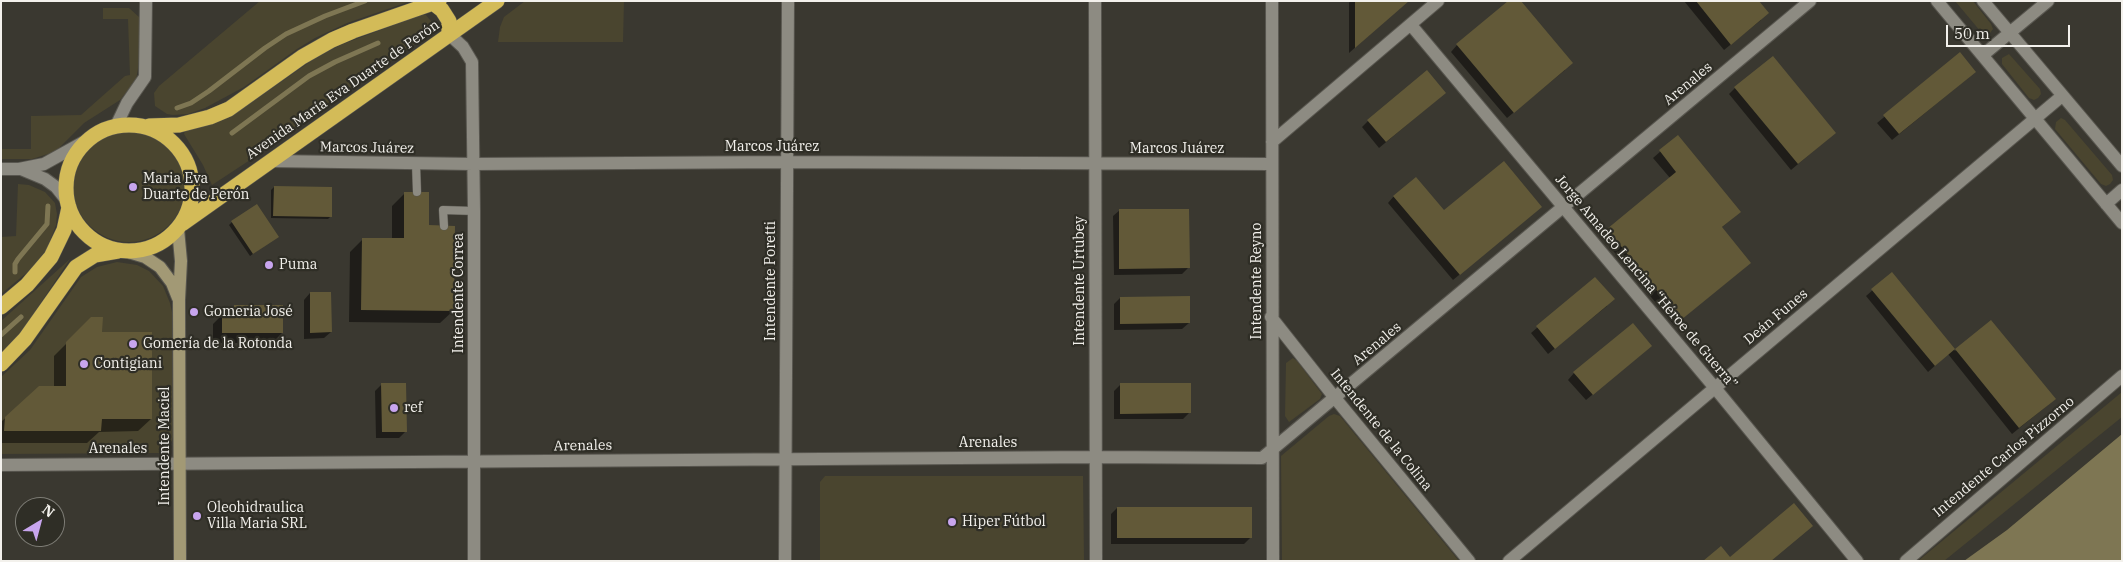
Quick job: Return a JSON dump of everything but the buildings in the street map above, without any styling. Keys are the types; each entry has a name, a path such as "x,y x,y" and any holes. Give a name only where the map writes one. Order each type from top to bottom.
{"highway":[{"name":"Avenida María Eva Duarte de Perón","path":"180,227 208,205 497,1"},
{"name":"Avenida María Eva Duarte de Perón","path":"146,126 178,125 210,117 228,109 302,57 332,40 436,2"},
{"path":"436,2 449,21 450,34"},
{"path":"1,307 27,285 51,257 64,230 68,204 66,182 71,162 89,139 106,128 126,124 146,126 166,136 174,143 182,152 189,166 193,183 193,194 189,210 180,227 160,244 137,251 95,255 76,267 25,339 1,364"},
{"path":"68,204 78,225 85,233 101,245 123,251"}],"main road":[{"name":"Intendente Maciel","path":"180,227 180,561"},
{"name":"Intendente Maciel","path":"123,251 145,257 160,267 172,283 179,300"}],"street":[{"path":"116,126 130,98 146,77 146,1"},
{"name":"Intendente Poretti","path":"785,561 788,1"},
{"name":"Intendente Urtubey","path":"1095,1 1096,561"},
{"name":"Intendente Reyno","path":"1272,1 1273,561"},
{"path":"1272,142 1438,1"},
{"name":"Arenales","path":"1,465 1095,457 1262,458 1810,1"},
{"path":"1937,1 2122,223"},
{"path":"1983,1 2122,166"},
{"path":"1983,56 2048,1"},
{"name":"Jorge Amadeo Lencina “Héroe de Guerra”","path":"1410,25 1715,388 1857,561"},
{"name":"Intendente Correa","path":"450,34 463,47 472,62 474,561"},
{"name":"Deán Funes","path":"1509,561 2062,96"},
{"path":"1,169 34,167 52,161 89,139"},
{"name":"Marcos Juárez","path":"272,161 416,164 787,162 1272,164"},
{"path":"19,169 45,179 56,187 68,204"},
{"path":"2106,204 2122,190"},
{"name":"Intendente de la Colina","path":"1272,317 1335,398 1469,561"},
{"name":"Intendente Carlos Pizzorno","path":"1906,561 2122,376"}],"lane":[{"path":"416,164 417,192"},
{"path":"444,226 443,210 474,211"}],"shaded area":[{"path":"260,1 411,1 347,23 315,38 244,87 205,108 188,114 173,115 167,114 155,106 154,93 159,86"},
{"path":"525,1 624,1 623,42 498,42 500,27 504,17"},
{"path":"1955,1 1973,1 1991,24 1993,29 1990,33 1985,35 1981,32"},
{"path":"103,8 129,8 139,17 141,51 136,80 120,100 84,123 59,148 51,153 32,159 1,159 1,149 31,149 31,116 81,115 125,76 130,75 128,19 103,19"},
{"path":"421,15 426,15 435,29 279,141 212,185 203,165 184,134 185,131 209,125 248,105 311,61 340,45"},
{"path":"2009,54 2040,89 2041,94 2038,98 2034,100 2029,98 2002,64 2002,58"},
{"path":"2061,118 2065,120 2112,175 2113,180 2110,184 2106,186 2101,184 2055,129 2056,122"},
{"path":"129,130 150,134 169,146 181,165 185,186 181,207 169,226 150,238 129,242 108,238 89,226 77,207 73,186 77,165 89,146 108,134"},
{"path":"18,184 29,185 45,192 55,203 56,225 47,249 30,270 1,294 1,237 16,236"},
{"path":"70,259 20,334 1,354 1,321"},
{"path":"117,262 137,265 149,271 163,286 170,303 172,312 173,437 170,446 166,451 159,453 1,454 1,377 30,350 81,277 97,267"},
{"path":"1293,358 1322,394 1320,399 1289,422 1285,416 1286,363"},
{"path":"2122,392 2122,417 1944,561 1918,561"},
{"path":"1334,414 1340,416 1459,561 1282,561 1281,456 1329,416"},
{"path":"2122,434 2122,561 1964,561 2007,530"},
{"name":"Hiper Fútbol","path":"825,476 1083,476 1084,561 820,561 820,482"}],"waterway":[{"path":"177,108 191,103 209,91 286,34 325,16 365,1"},
{"path":"232,133 309,76 378,43"},
{"path":"15,272 15,264 18,259 47,224 48,206"},
{"path":"1,335 21,317"}],"place":[{"name":"Maria Eva Duarte de Perón","path":"133,187"},
{"name":"Puma","path":"269,265"},
{"name":"Gomeria José","path":"194,312"},
{"name":"Gomería de la Rotonda","path":"133,344"},
{"name":"Contigiani","path":"84,364"},
{"name":"ref","path":"394,408"},
{"name":"Oleohidraulica Villa Maria SRL","path":"197,516"},
{"name":"Hiper Fútbol","path":"952,522"}]}
